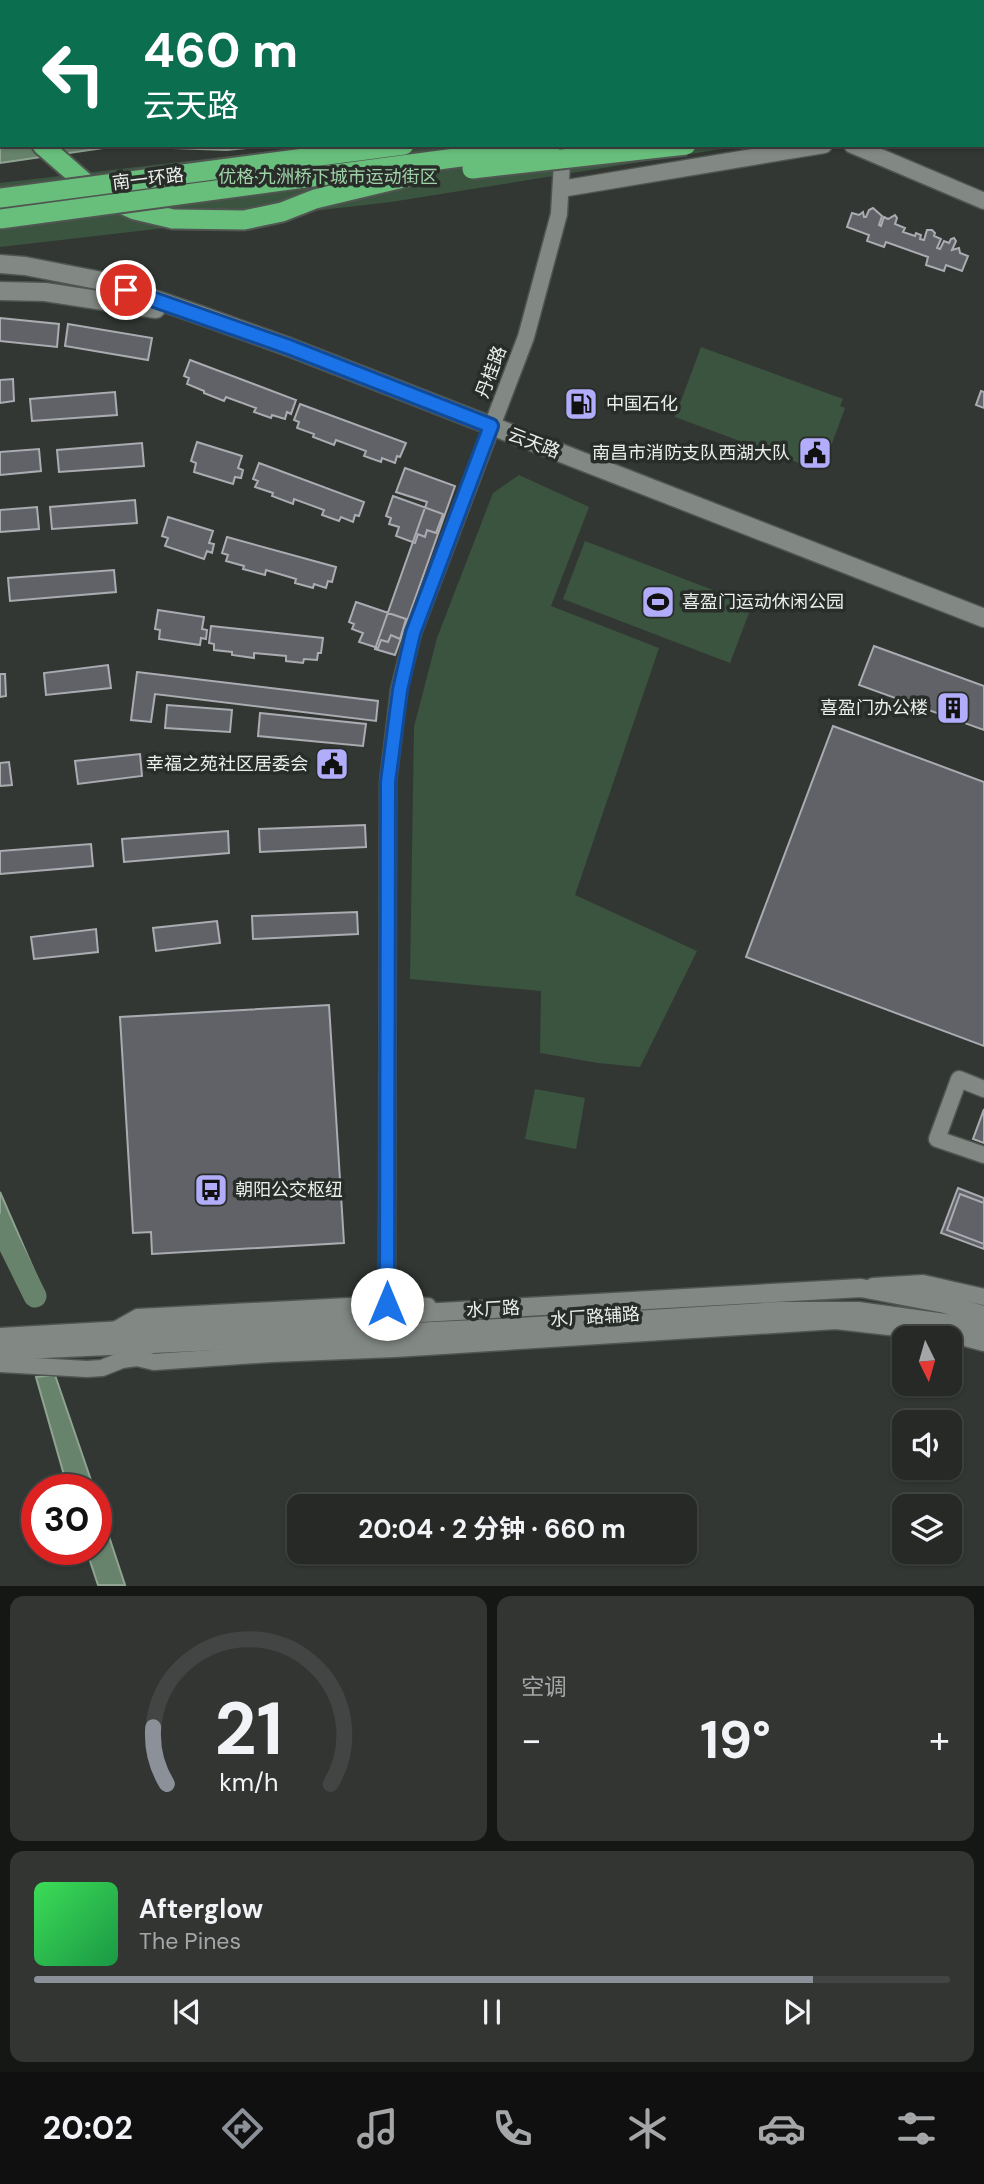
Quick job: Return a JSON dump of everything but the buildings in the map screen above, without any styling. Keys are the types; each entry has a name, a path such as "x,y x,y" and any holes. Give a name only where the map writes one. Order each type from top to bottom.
{"highway":[{"path":"45,147 97,193 135,210 173,219 244,220 405,177 668,147"},
{"name":"南一环路","path":"0,198 389,147"},
{"name":"南一环路","path":"0,219 536,147"}],"street":[{"name":"丹桂路","path":"387,1310 388,782 400,690 413,633 526,337 559,214 563,147"},
{"path":"561,189 812,147"},
{"path":"857,147 984,201"},
{"name":"云天路","path":"0,264 102,281 289,347 984,618"},
{"name":"云天路","path":"0,291 45,292 200,315"},
{"path":"984,1089 959,1079 937,1139 984,1155"},
{"name":"水厂路辅路","path":"576,1304 923,1283 984,1297"},
{"name":"水厂路","path":"0,1337 387,1310 497,1309 861,1288 945,1304 984,1315"},
{"name":"水厂路","path":"0,1351 464,1330 780,1311 858,1311 945,1323 984,1332"},
{"name":"水厂路辅路","path":"0,1364 102,1368 122,1360 137,1358 154,1362 836,1321 950,1334 984,1343"}],"green space":[{"name":"优格·九洲桥下城市运动街区","path":"308,147 734,147 391,202 0,247 0,183"},
{"path":"701,347 843,399 840,406 845,408 827,457 821,455 815,469 675,417"},
{"path":"519,475 589,507 551,606 659,648 575,895 697,951 640,1067 540,1053 541,991 410,979 414,727 437,638 493,493"},
{"name":"喜盈门运动休闲公园","path":"585,541 752,605 730,663 563,599"},
{"path":"535,1089 585,1098 576,1149 525,1139"}],"shaded area":[{"path":"0,147 110,147 0,163"},
{"path":"144,147 256,147 227,150"},
{"path":"0,1192 43,1291 25,1293 0,1248"},
{"path":"55,1375 89,1474 64,1474 36,1377"},
{"path":"112,1546 125,1585 98,1585 91,1565 112,1565"}],"waterway":[{"path":"0,1225 35,1296"}],"place":[{"name":"中国石化","path":"581,404"},
{"name":"南昌市消防支队西湖大队","path":"815,453"},
{"name":"喜盈门运动休闲公园","path":"658,602"},
{"name":"喜盈门办公楼","path":"953,708"},
{"name":"幸福之苑社区居委会","path":"332,764"},
{"name":"朝阳公交枢纽","path":"211,1190"}],"route":[{"path":"126,290 289,347 491,426 413,633 400,690 388,782 387,1304"}]}
